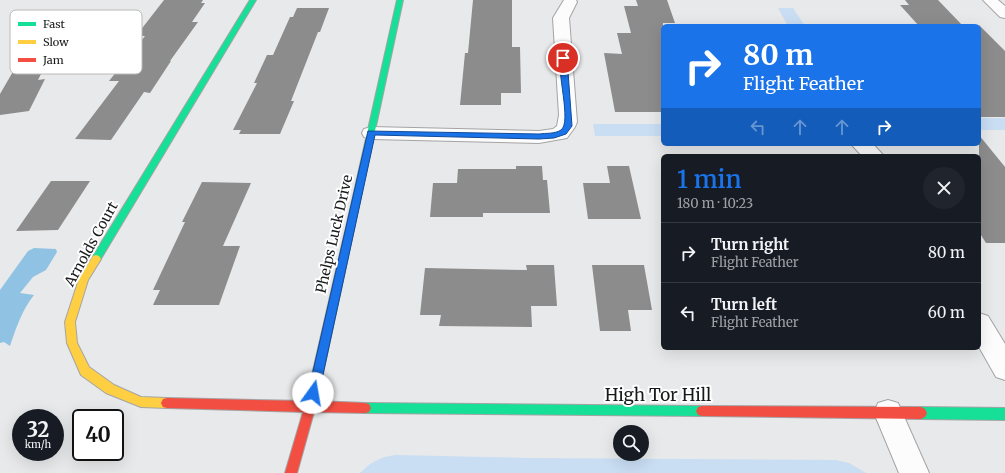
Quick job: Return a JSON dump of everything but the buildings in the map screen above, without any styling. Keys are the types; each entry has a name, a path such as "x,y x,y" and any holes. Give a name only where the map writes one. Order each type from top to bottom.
{"street":[{"name":"Arnolds Court","path":"253,0 84,279 70,322 72,343 85,371 110,389 141,402 310,408"},
{"name":"Phelps Luck Drive","path":"291,473 310,408 400,0"},
{"path":"990,0 1005,14"},
{"path":"371,133 539,136 554,135 564,132 568,126 568,115 560,29 561,18 570,2"},
{"path":"863,146 872,154"},
{"path":"981,327 1005,368"},
{"name":"High Tor Hill","path":"310,408 1005,414"},
{"path":"888,413 914,473"}],"shaded area":[{"path":"778,8 793,8 804,24 787,24"},
{"path":"981,118 1005,118 1005,130 981,130"},
{"path":"593,124 661,124 661,136 595,136"},
{"path":"395,455 613,459 613,461 649,461 649,459 836,460 849,463 866,473 360,473 368,466 385,457"}],"water":[{"path":"34,248 56,249 57,252 46,270 33,277 20,293 34,295 23,313 10,346 4,342 0,343 0,290 28,251"}],"traffic: fast":[{"path":"96,259 253,0"},
{"path":"354,210 400,0"},
{"path":"365,408 702,411"},
{"path":"921,413 1005,414"}],"traffic: slow":[{"path":"96,259 84,279 70,322 72,343 85,371 110,389 141,402 167,403"}],"traffic: jam":[{"path":"291,473 310,408 354,210"},
{"path":"167,403 365,408"},
{"path":"702,411 921,413"}],"route":[{"path":"313,393 371,133 539,136 554,135 564,132 568,126 568,115 563,58"}]}
